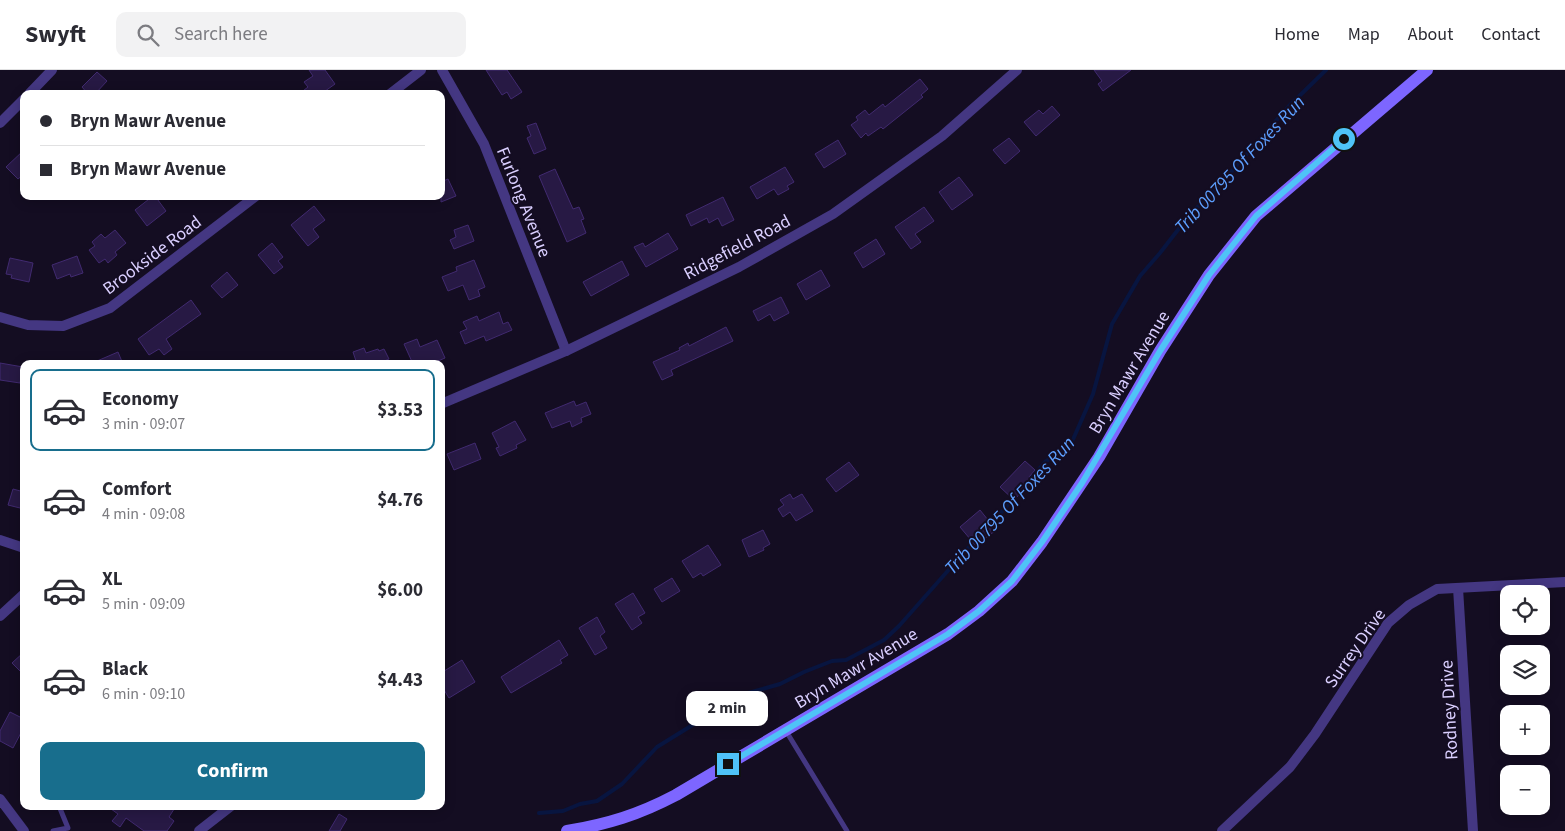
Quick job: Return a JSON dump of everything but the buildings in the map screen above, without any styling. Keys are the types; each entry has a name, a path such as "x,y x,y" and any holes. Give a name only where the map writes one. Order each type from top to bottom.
{"main road":[{"name":"Bryn Mawr Avenue","path":"567,831 616,822 657,805 948,634 979,611 1012,581 1042,542 1082,483 1160,351 1209,275 1250,223 1305,172 1427,70"}],"street":[{"path":"33,90 52,70"},
{"path":"395,90 421,70"},
{"name":"Furlong Avenue","path":"442,70 484,144 566,351"},
{"name":"Ridgefield Road","path":"445,402 566,351 739,266 832,214 942,136 1017,70"},
{"path":"0,123 20,103"},
{"name":"Brookside Road","path":"0,317 28,325 63,326 110,308 251,200"},
{"path":"0,540 20,547"},
{"name":"Surrey Drive","path":"1222,831 1290,767 1315,734 1388,623 1409,605 1438,589 1565,582"},
{"name":"Rodney Drive","path":"1458,588 1473,831"},
{"path":"0,616 20,598"},
{"path":"0,800 24,831"},
{"path":"199,831 226,810"}],"lane":[{"path":"786,730 847,831"},
{"path":"53,831 68,828 60,810"}],"waterway":[{"name":"Trib 00795 Of Foxes Run","path":"1028,482 1045,462 1071,444 1093,394 1112,324 1140,276 1191,213 1209,197 1289,106 1326,70"},
{"name":"Trib 00795 Of Foxes Run","path":"988,527 1015,497"},
{"name":"Trib 00795 Of Foxes Run","path":"539,813 563,811 580,804 597,801 622,784 657,747 741,695 780,684 832,661 846,660 884,640 899,626 976,539"}],"route":[{"path":"728,764 948,634 979,611 1012,581 1042,542 1082,483 1160,351 1209,275 1256,216 1344,139"}]}
